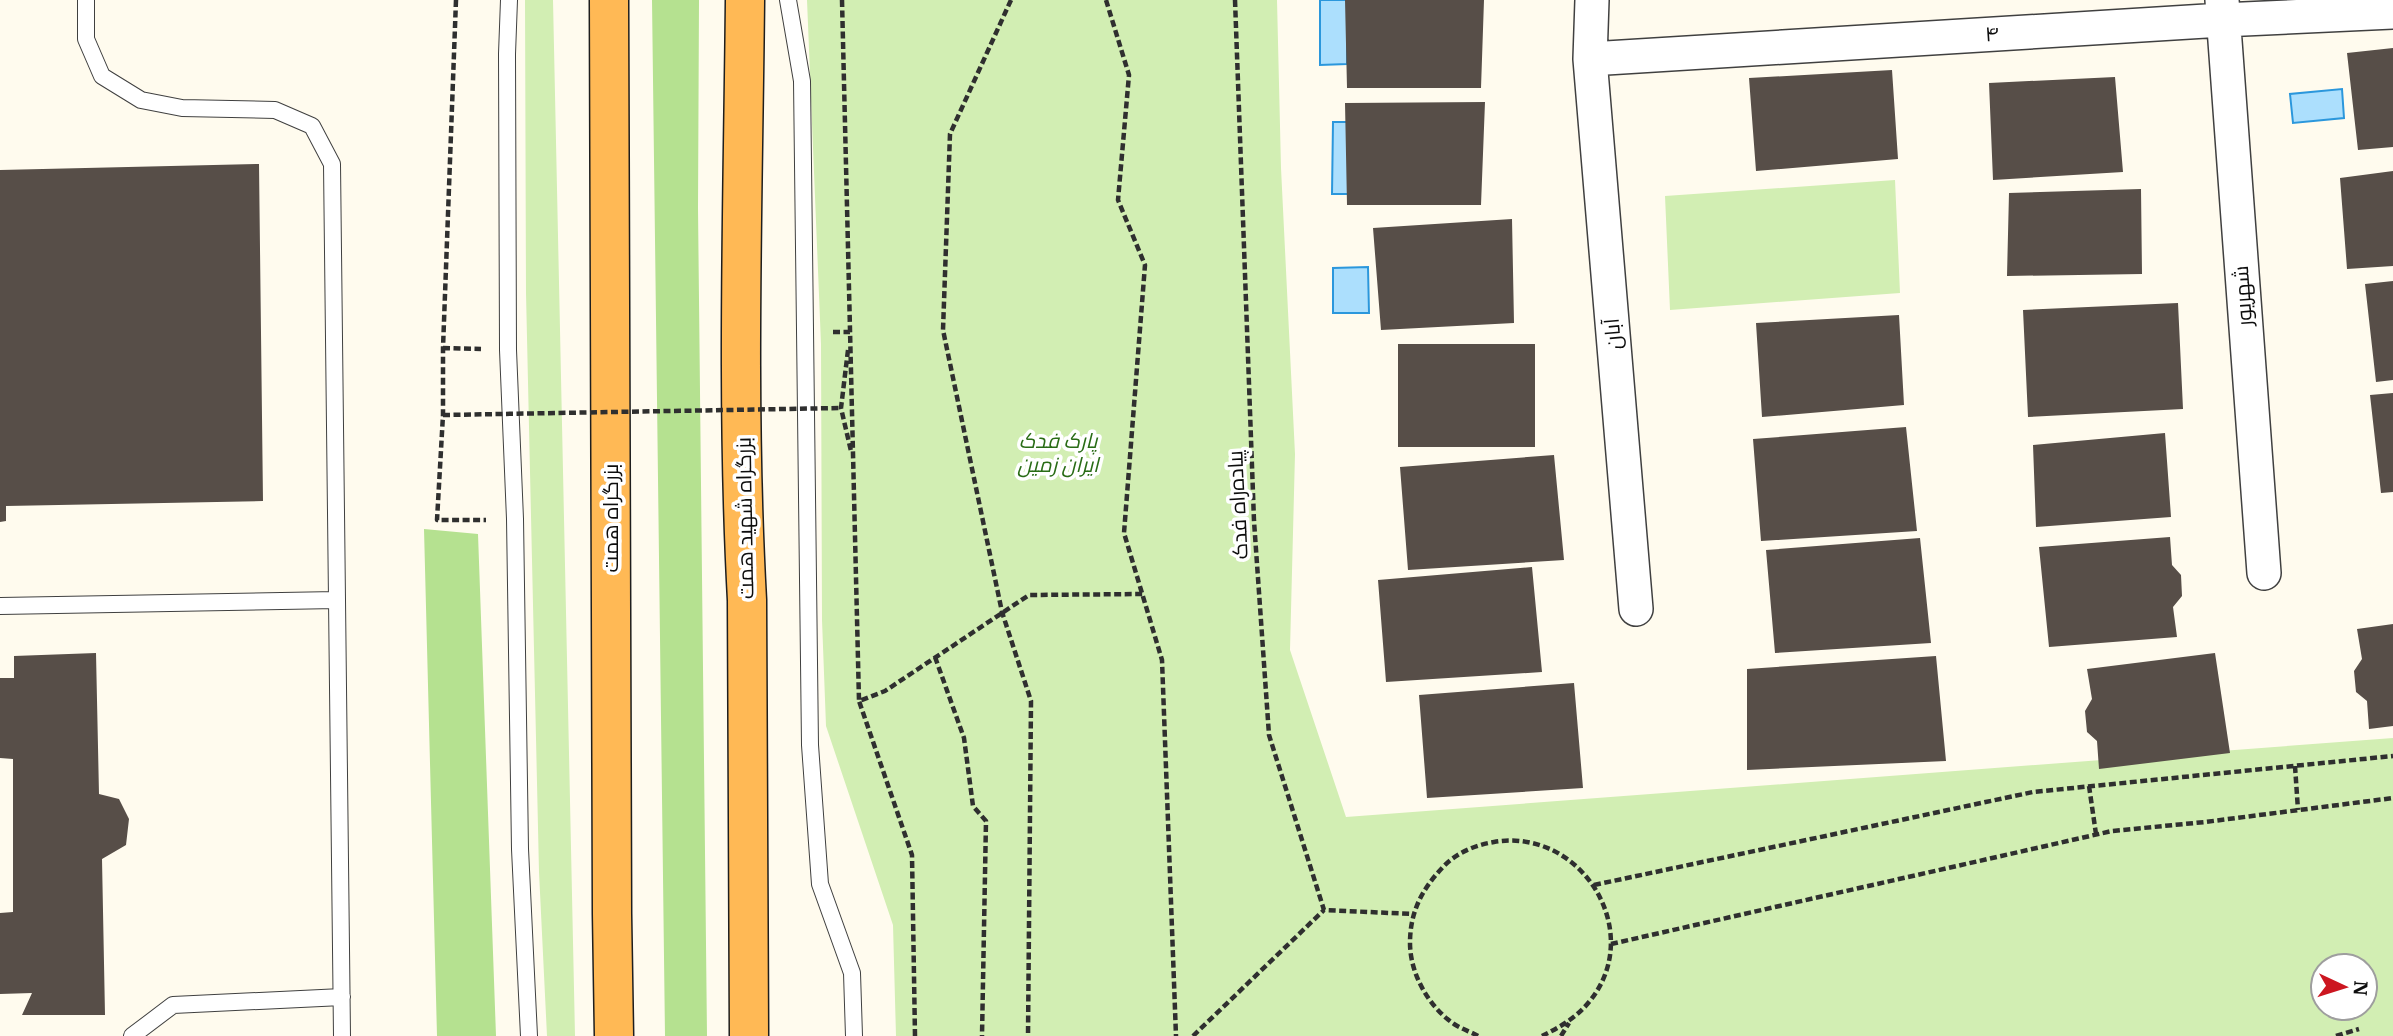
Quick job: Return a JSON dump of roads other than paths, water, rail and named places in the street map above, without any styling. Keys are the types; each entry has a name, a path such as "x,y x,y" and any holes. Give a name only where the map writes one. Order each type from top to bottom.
{"highway":[{"name":"بزرگراه همت","path":"609,0 614,1036"},
{"name":"بزرگراه شهید همت","path":"746,0 742,342 747,600 749,1036"}],"street":[{"name":"آبان","path":"1592,0 1590,59 1636,609"},
{"name":"۴","path":"1590,59 2222,10 2393,12"},
{"name":"شهریور","path":"2222,10 2264,573"}],"lane":[{"path":"86,0 86,39 102,76 141,100 182,108 275,110 312,125 332,164 342,1036"},
{"path":"509,0 508,350 515,519 520,849 530,1036"},
{"path":"788,0 802,81 810,745 820,884 852,973 854,1036"},
{"path":"0,606 336,600"},
{"path":"132,1036 173,1006 342,998"}],"water":[{"path":"1320,0 1347,0 1347,64 1320,65"},
{"path":"2342,89 2344,118 2293,123 2290,94"},
{"path":"1333,122 1364,122 1364,194 1332,194"},
{"path":"1368,267 1369,313 1333,313 1333,268"}],"park label":[{"name":"پارک فدک ایران زمین","path":"1058,453"}]}
